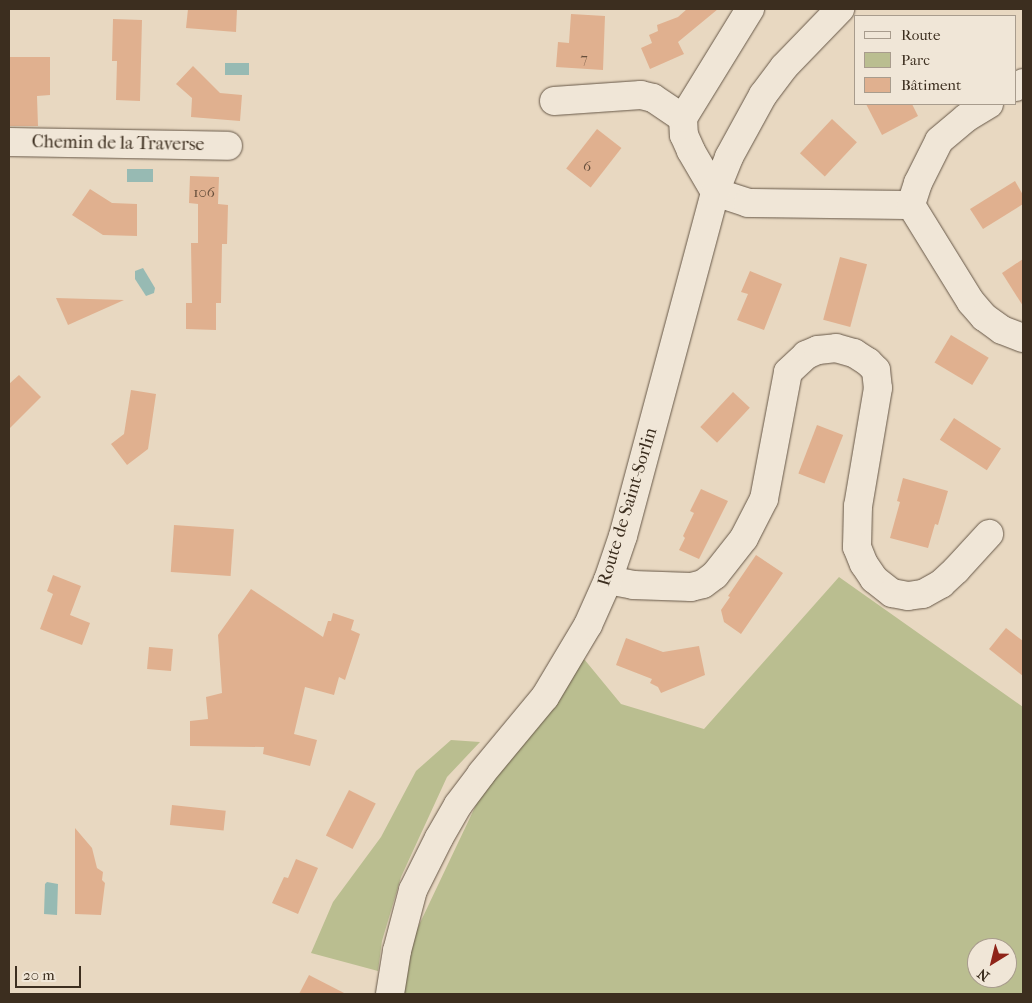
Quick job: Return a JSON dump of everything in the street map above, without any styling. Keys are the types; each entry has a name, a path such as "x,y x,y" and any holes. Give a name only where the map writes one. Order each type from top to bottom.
{"street":[{"path":"750,9 683,118 684,135 715,192 748,202 911,205"},
{"name":"Route de Saint-Sorlin","path":"390,994 408,906 413,890 438,838 458,805 481,774 545,698 581,639 608,580 622,536 715,192 744,127 763,95 804,43 840,9"},
{"path":"554,101 641,95 653,98 683,118"},
{"path":"988,105 948,132 939,141 918,183 911,205 971,302 984,317 1002,330 1023,338"},
{"name":"Chemin de la Traverse","path":"9,142 228,146"},
{"path":"608,580 633,585 691,587 703,584 715,575 744,538 764,499 788,372 806,355 818,350 836,348 854,353 876,370 878,388 858,506 857,547 864,564 874,579 892,593 908,596 923,594 951,575 989,534"}],"green space":[{"path":"839,577 1023,707 1023,994 389,994 401,963 485,786 584,659 621,704 704,729"},
{"path":"451,740 480,742 447,777 401,877 382,941 378,971 311,953 333,902 381,837 416,771"}],"water":[{"path":"225,63 249,63 249,75 225,75"},
{"path":"127,169 153,169 153,182 127,182"},
{"path":"143,268 155,288 154,293 146,296 135,279 135,271"},
{"path":"47,882 58,884 57,915 44,914 45,884"}],"building":[{"path":"188,9 237,9 236,32 186,28"},
{"path":"687,9 718,9 678,42 684,54 650,69 641,48 652,43 649,35 658,31 657,25 678,17"},
{"path":"571,14 605,16 603,70 556,67 558,42 569,43"},
{"path":"113,19 142,20 140,101 116,100 117,61 112,61"},
{"path":"9,57 50,57 50,95 37,96 38,126 9,126"},
{"path":"193,66 220,93 242,95 240,121 191,117 192,98 176,84"},
{"path":"867,105 912,105 918,116 882,135"},
{"path":"832,119 857,142 825,177 800,153"},
{"path":"597,129 621,148 591,187 566,168"},
{"path":"190,176 219,177 218,204 228,205 227,244 222,244 221,303 216,303 216,330 186,329 186,303 192,303 191,243 198,243 198,204 189,203"},
{"path":"1015,181 1023,195 1023,204 983,229 970,209"},
{"path":"90,189 112,203 137,204 137,236 103,235 72,215"},
{"path":"840,257 867,264 850,327 823,320"},
{"path":"1023,259 1023,306 1002,273"},
{"path":"750,271 782,284 764,330 737,320 748,294 741,292"},
{"path":"56,298 124,300 68,325"},
{"path":"951,335 989,358 972,385 935,362"},
{"path":"19,375 41,397 9,429 9,384"},
{"path":"131,390 156,394 148,449 127,465 111,444 124,434"},
{"path":"733,392 750,408 717,443 700,427"},
{"path":"954,418 1001,448 987,470 940,440"},
{"path":"817,425 843,435 825,484 798,474"},
{"path":"903,478 948,491 938,525 935,524 928,548 890,538 900,502 897,501"},
{"path":"701,489 728,501 699,559 679,550 685,538 683,536 694,513 690,511"},
{"path":"174,525 234,529 231,576 171,572"},
{"path":"756,555 783,573 741,634 724,622 721,610 730,597 728,596"},
{"path":"53,575 81,586 70,615 90,623 82,645 40,629 53,594 47,591"},
{"path":"251,589 323,637 328,621 331,621 333,613 354,620 351,630 360,634 345,680 339,677 334,695 305,687 294,734 317,740 310,766 263,754 264,747 190,746 190,721 208,719 206,697 222,693 218,635"},
{"path":"1006,628 1023,641 1023,676 989,649"},
{"path":"626,638 663,652 699,646 705,675 661,693 658,687 650,683 652,679 616,665"},
{"path":"149,647 173,649 171,671 147,669"},
{"path":"349,790 376,804 353,849 326,835"},
{"path":"172,805 226,811 224,831 170,825"},
{"path":"75,828 92,848 97,868 103,872 102,880 105,883 101,915 75,914"},
{"path":"296,859 318,868 298,914 272,903 284,877 288,878"},
{"path":"309,975 346,994 299,994"}]}
